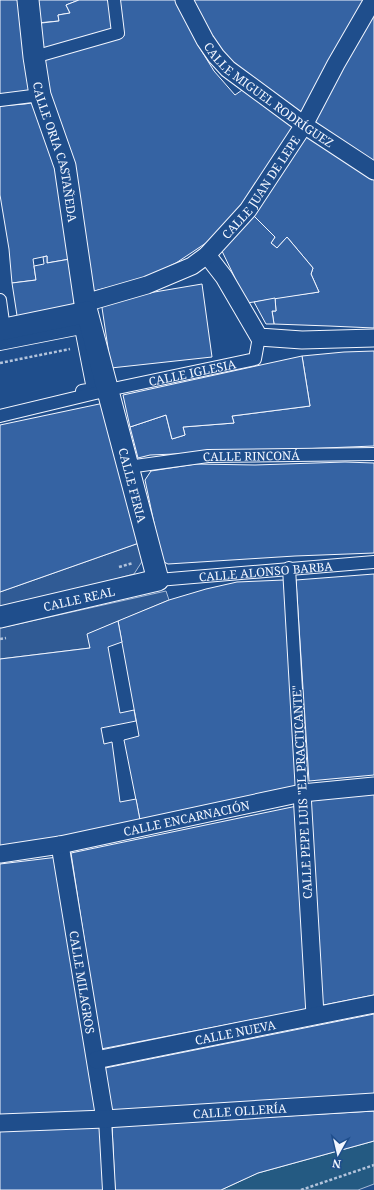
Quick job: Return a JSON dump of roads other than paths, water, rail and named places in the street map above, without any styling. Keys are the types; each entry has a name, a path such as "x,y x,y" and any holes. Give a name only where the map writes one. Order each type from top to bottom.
{"street":[{"name":"CALLE ORIA CASTAÑEDA","path":"28,0 40,95 65,166 86,308 108,390"},
{"path":"34,57 118,33 114,0"},
{"name":"CALLE MIGUEL RODRÍGUEZ","path":"184,0 204,40 228,69 304,125 374,172"},
{"name":"CALLE JUAN DE LEPE","path":"86,308 192,266 207,255 248,210 304,125 336,64 373,0"},
{"path":"0,100 40,95"},
{"path":"207,255 224,277 258,337 302,340 374,338"},
{"path":"0,300 1,335"},
{"path":"1,335 86,308"},
{"path":"0,408 94,389 81,328 1,335"},
{"name":"CALLE IGLESIA","path":"108,390 255,359 258,337"},
{"path":"0,416 108,390"},
{"name":"CALLE FERIA","path":"108,390 158,580"},
{"name":"CALLE RINCONÁ","path":"128,467 208,456 374,454"},
{"name":"CALLE ALONSO BARBA","path":"158,580 374,562"},
{"name":"CALLE PEPE LUIS \"EL PRACTICANTE\"","path":"289,568 315,1015"},
{"name":"CALLE REAL","path":"0,618 158,580"},
{"name":"CALLE ENCARNACIÓN","path":"0,854 60,845 302,793 374,786"},
{"name":"CALLE MILAGROS","path":"60,845 105,1119"},
{"name":"CALLE NUEVA","path":"96,1060 374,1004"},
{"name":"CALLE OLLERÍA","path":"0,1123 105,1119 374,1102"},
{"path":"105,1119 109,1190"}]}
